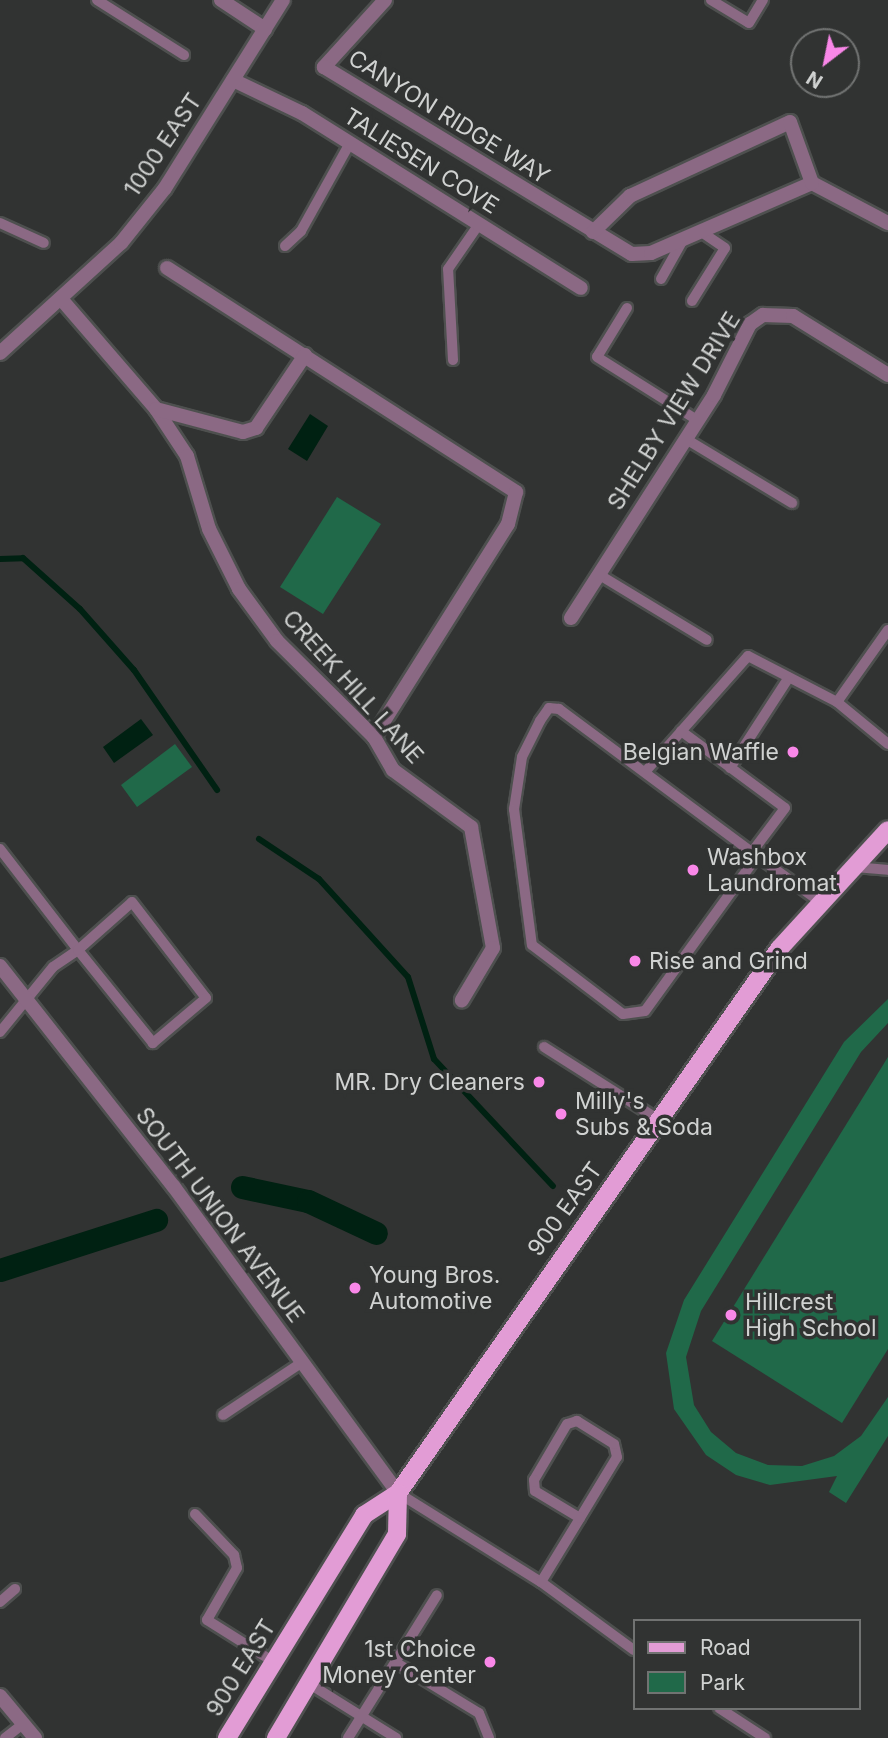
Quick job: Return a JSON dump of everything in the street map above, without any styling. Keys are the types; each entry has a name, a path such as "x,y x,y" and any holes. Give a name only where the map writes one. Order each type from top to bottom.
{"main road":[{"name":"900 EAST","path":"227,1738 364,1515 398,1493 659,1120 819,901 855,867 888,830"},
{"path":"276,1738 397,1534 398,1493"}],"street":[{"path":"221,0 265,29"},
{"name":"1000 EAST","path":"0,353 62,300 121,243 165,188 283,0"},
{"name":"CANYON RIDGE WAY","path":"385,0 324,67 632,254 684,238 812,183"},
{"name":"TALIESEN COVE","path":"233,80 350,143 581,288"},
{"path":"593,232 630,196 790,122 812,183 888,223"},
{"path":"167,268 516,492 508,524 374,737"},
{"name":"CREEK HILL LANE","path":"62,300 156,409 187,456 209,530 239,589 308,675 374,737 393,770 471,827 493,948 462,1000"},
{"name":"SHELBY VIEW DRIVE","path":"571,618 686,439 750,324 763,314 793,316 888,375"},
{"path":"156,409 243,432 256,428 305,355"},
{"name":"SOUTH UNION AVENUE","path":"0,966 398,1493"},
{"path":"0,1696 35,1738"}],"lane":[{"path":"97,0 184,55"},
{"path":"711,0 749,23 763,0"},
{"path":"285,246 301,231 350,143"},
{"path":"0,223 44,243"},
{"path":"453,360 448,268 479,224"},
{"path":"692,301 725,248 700,231"},
{"path":"661,279 684,238"},
{"path":"627,308 597,357 697,420"},
{"path":"686,439 792,503"},
{"path":"598,573 707,640"},
{"path":"837,702 888,630"},
{"path":"645,772 748,656 837,702 888,744"},
{"path":"730,768 789,677"},
{"path":"681,731 785,808 755,854 639,1014 623,1014 541,957 528,931 514,809 522,757 540,721 554,706 645,772 755,854 819,901"},
{"path":"0,849 78,950 153,1043 206,998 132,902 78,950 53,967 28,1001 0,1031"},
{"path":"855,867 888,870"},
{"path":"544,1047 659,1120"},
{"path":"223,1415 301,1363"},
{"path":"541,1582 580,1518 617,1457 614,1444 577,1421 567,1424 534,1480 535,1491 580,1518"},
{"path":"398,1493 541,1582 632,1649"},
{"path":"195,1514 234,1555 237,1568 207,1619 274,1662"},
{"path":"0,1602 15,1589"},
{"path":"348,1738 437,1595"},
{"path":"395,1662 479,1713 489,1738"},
{"path":"308,1683 396,1738"},
{"path":"722,1710 765,1738"},
{"path":"5,1738 23,1724"}],"green space":[{"path":"337,497 381,524 323,614 280,587"},
{"path":"175,744 192,767 137,807 121,785"},
{"path":"888,999 888,1023 861,1052 701,1311 686,1357 694,1405 711,1432 736,1453 768,1465 802,1466 834,1456 861,1436 888,1397 888,1436 846,1503 829,1492 837,1476 770,1485 736,1475 706,1455 674,1409 666,1353 684,1300 844,1042"},
{"path":"888,1057 888,1349 842,1423 712,1341"}],"shaded area":[{"path":"310,414 328,426 307,461 288,449"},
{"path":"141,719 153,735 114,763 103,747"}],"waterway":[{"path":"0,559 23,558 80,609 134,670 217,790"},
{"path":"259,839 319,879 408,977 434,1059 553,1186"},
{"path":"242,1187 308,1201 376,1233"},
{"path":"0,1270 156,1220"}],"place":[{"name":"Belgian Waffle","path":"793,752"},
{"name":"Washbox Laundromat","path":"693,870"},
{"name":"Rise and Grind","path":"635,961"},
{"name":"MR. Dry Cleaners","path":"539,1082"},
{"name":"Milly's Subs & Soda","path":"561,1114"},
{"name":"Young Bros. Automotive","path":"355,1288"},
{"name":"Hillcrest High School","path":"731,1315"},
{"name":"1st Choice Money Center","path":"490,1662"}]}
